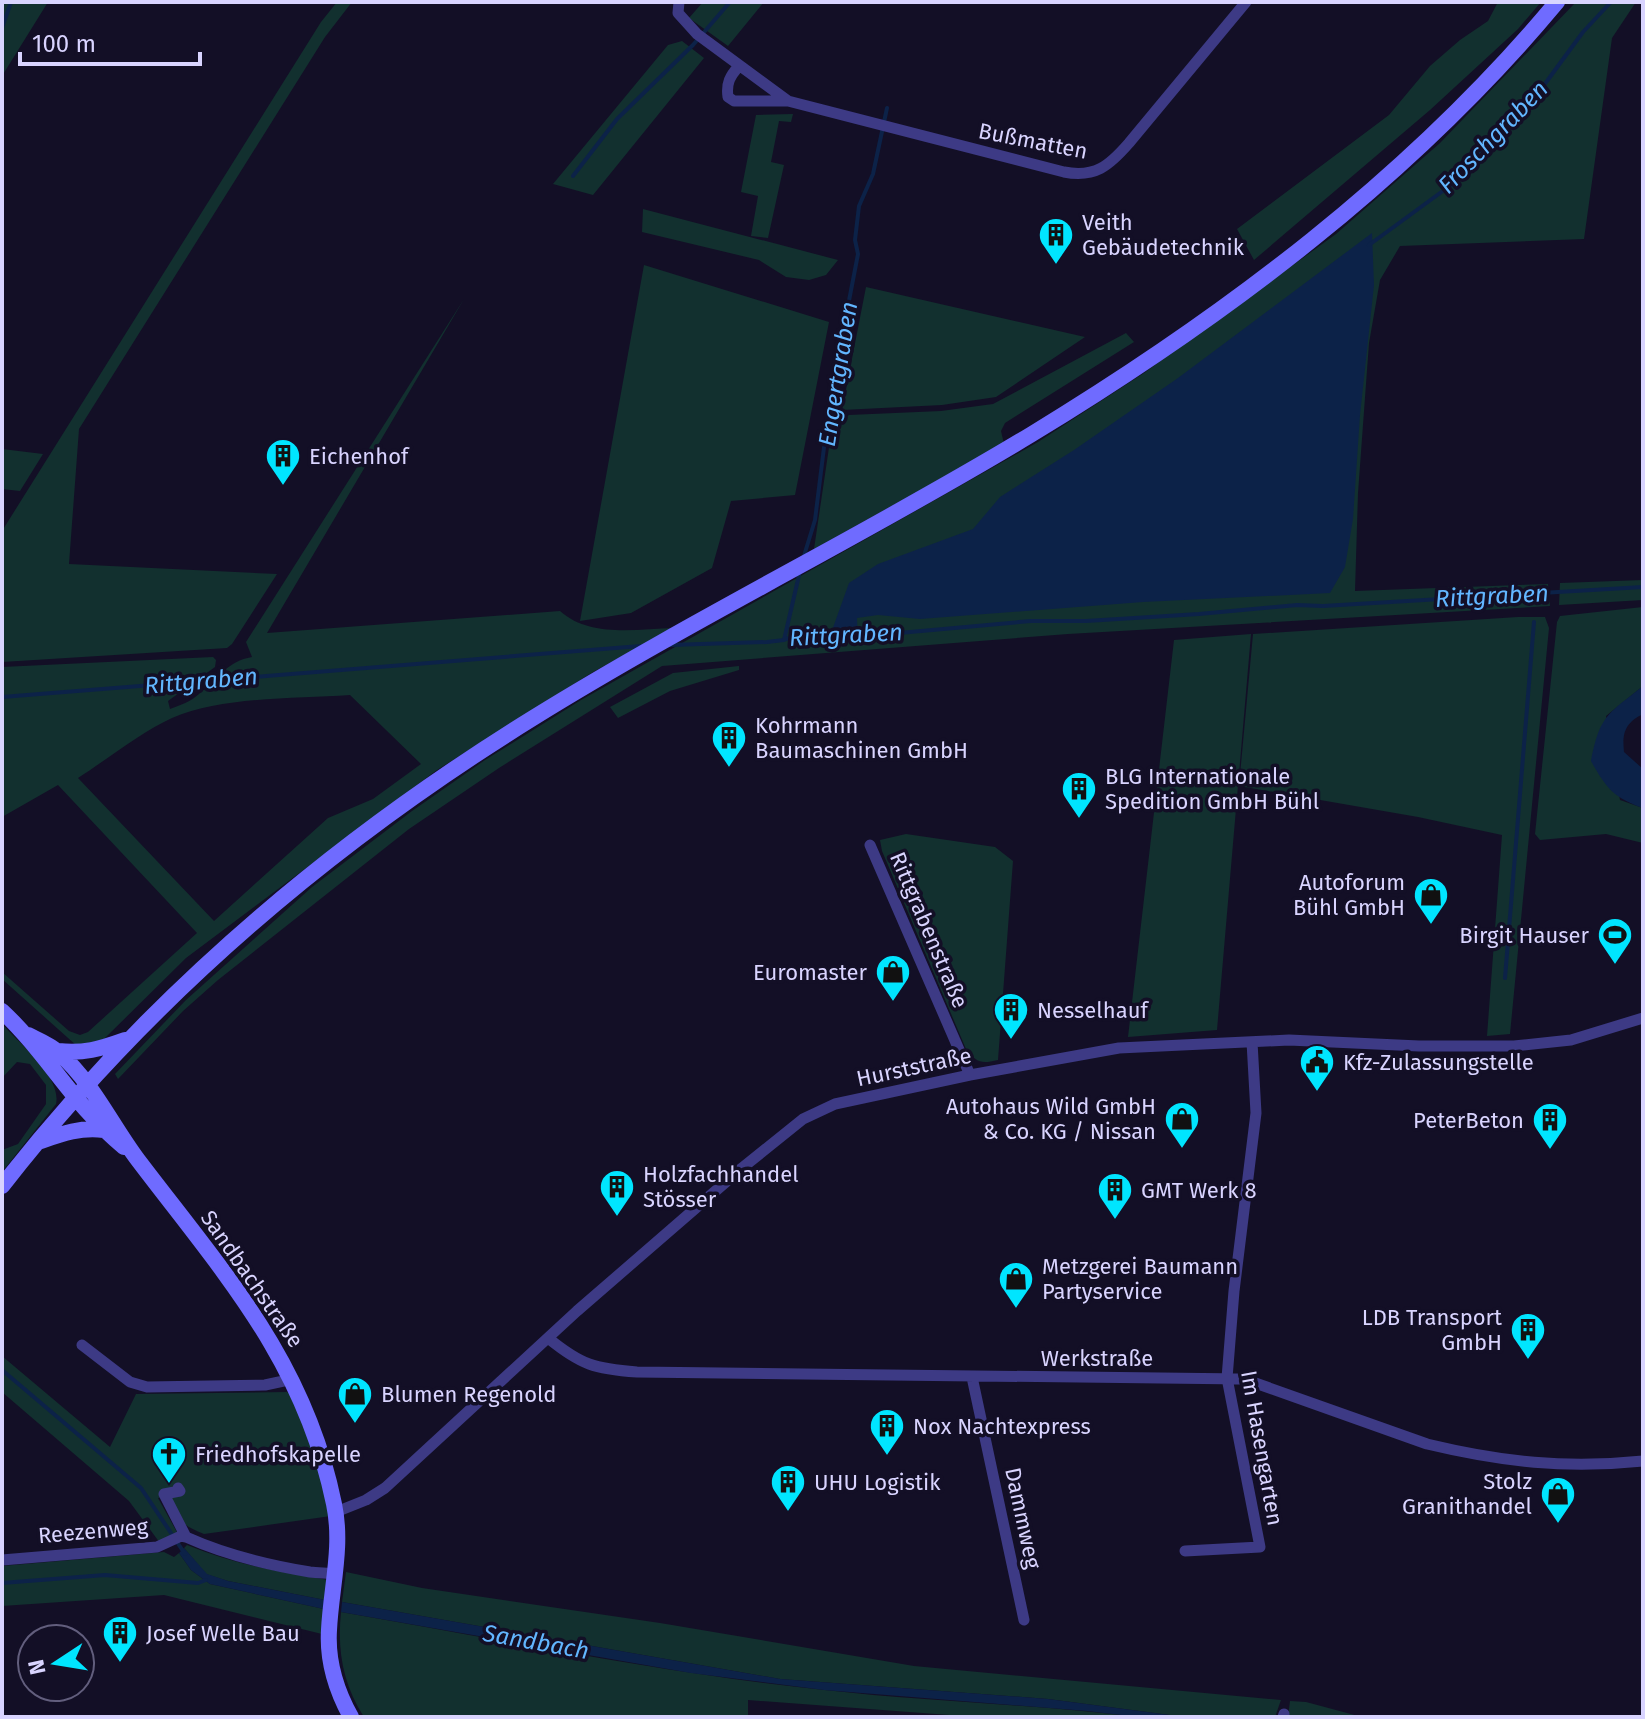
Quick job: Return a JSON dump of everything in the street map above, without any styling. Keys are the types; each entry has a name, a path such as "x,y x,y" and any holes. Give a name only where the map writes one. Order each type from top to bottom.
{"main road":[{"path":"2,1186 75,1097 130,1038 202,968 302,882 402,806 529,720 1030,435 1147,361 1215,313 1355,205 1465,104 1557,2"},
{"path":"2,1011 28,1035 58,1051 95,1051 130,1038"},
{"name":"Sandbachstraße","path":"28,1035 58,1078 104,1130 135,1156"},
{"name":"Sandbachstraße","path":"58,1051 104,1106 135,1156 236,1288 293,1379 316,1437 336,1512 330,1663 343,1704 351,1717"},
{"path":"36,1143 71,1130 104,1130"}],"street":[{"name":"Bußmatten","path":"679,2 678,13 697,34 788,101"},
{"name":"Bußmatten","path":"739,66 729,77 728,97 743,103 788,101 1064,172 1096,173 1113,162 1246,2"},
{"name":"Rittgrabenstraße","path":"870,845 970,1075"},
{"name":"Hurststraße","path":"336,1512 366,1500 385,1488 548,1338 742,1168 803,1119 835,1104 1119,1048 1289,1040 1448,1047 1528,1045 1571,1040 1643,1018"},
{"name":"Im Hasengarten","path":"1185,1551 1260,1547 1227,1378 1234,1291 1256,1113 1252,1042"},
{"name":"Werkstraße","path":"548,1338 580,1363 605,1370 1244,1379 1427,1444 1456,1451 1523,1463 1585,1465 1643,1461"},
{"path":"82,1345 130,1382 147,1387 265,1385 293,1379"},
{"name":"Dammweg","path":"972,1377 1024,1620"},
{"name":"Reezenweg","path":"2,1560 144,1548 180,1538 164,1494 180,1491 178,1488"},
{"path":"180,1538 225,1554 314,1573 335,1581"}],"green space":[{"path":"2,2 48,2 2,76"},
{"path":"337,2 352,2 325,37 79,429 69,564 277,574 227,648 2,662 2,531 321,22"},
{"path":"703,2 764,2 728,46 689,18"},
{"path":"1498,2 1541,2 1518,29 1430,110 1254,260 1237,229 1389,115 1430,66 1488,21"},
{"path":"1576,2 1636,2 1612,38 1584,239 1400,246 1380,280 1369,343 1358,493 1355,591 1548,584 1550,606 1068,634 662,666 499,768 409,829 218,980 183,1011 118,1079 115,1074 186,1000 312,887 485,760 581,700 1038,442 1144,373 1336,234 1440,143"},
{"path":"682,41 704,58 593,195 553,184 668,45"},
{"path":"793,114 791,122 779,121 771,162 784,165 768,238 751,236 758,196 741,192 756,115"},
{"path":"643,209 838,260 826,275 809,280 786,277 759,260 642,232"},
{"path":"644,265 829,322 795,495 731,501 712,568 631,613 580,621"},
{"path":"866,287 1085,337 996,397 942,405 842,410"},
{"path":"464,299 267,633 560,611 572,620 599,629 674,628 593,672 437,770 186,958 104,1039 77,1046 2,979 2,972 69,1031 80,1035 88,1032 197,933 58,785 2,817 2,667 213,657 215,667 168,701 170,709 196,697 229,667 252,657 246,642","holes":["350,695 421,764 373,799 328,818 214,921 78,778 149,730 192,711 236,702"]},
{"path":"1126,333 1134,342 1005,423 1001,431 1004,444 814,549 832,427 849,415 941,411 993,404"},
{"path":"2,449 43,454 20,491 2,489"},
{"path":"1643,580 1643,600 1559,605 1560,583"},
{"path":"1643,607 1643,686 1606,716 1620,800 1643,808 1643,843 1606,834 1540,840 1535,834 1557,622 1560,616"},
{"path":"1545,617 1549,628 1510,1034 1487,1036 1502,835 1239,786 1253,634"},
{"path":"1251,634 1217,1030 1128,1037 1174,640"},
{"path":"739,666 739,670 670,691 618,718 610,707 673,673"},
{"path":"906,834 995,847 1013,861 998,1060 980,1061 966,1049 882,851 880,840"},
{"path":"2,1024 46,1072 56,1094 56,1104 2,1172 2,1150 18,1144 46,1104 46,1085 30,1064 17,1062 2,1078"},
{"path":"2,1356 110,1447 136,1394 287,1392 296,1401 311,1431 331,1516 204,1534 181,1520 170,1495 158,1498 178,1534 160,1543 129,1501 2,1392"},
{"path":"187,1545 239,1562 329,1580 325,1600 206,1574 184,1548"},
{"path":"164,1552 174,1557 179,1553 191,1570 210,1584 324,1609 322,1634 164,1595 2,1606 2,1566"},
{"path":"346,1572 422,1588 660,1623 914,1666 1281,1700 1275,1717 1185,1717 1048,1699 780,1679 342,1602"},
{"path":"341,1612 703,1675 864,1694 1138,1717 976,1717 748,1700 748,1717 364,1717 343,1667"},
{"path":"1290,1701 1306,1702 1362,1717 1288,1717"}],"water":[{"path":"1372,233 1374,285 1353,519 1345,567 1330,593 1143,602 920,619 878,615 857,618 858,642 833,643 830,636 849,583 878,564 973,529 1000,497 1178,378"},
{"path":"1643,686 1643,714 1632,721 1624,734 1624,752 1643,769 1643,808 1612,791 1591,761 1602,724 1621,703"},
{"path":"184,1548 207,1574 325,1600 324,1609 210,1584 191,1570 179,1553"},
{"path":"342,1602 780,1679 1048,1699 1185,1717 1138,1717 824,1690 691,1673 341,1612"}],"waterway":[{"path":"2,28 11,2"},
{"path":"573,176 617,119 693,45 730,2"},
{"name":"Froschgraben","path":"1369,245 1451,185 1469,159 1497,138 1536,96 1583,32 1611,2"},
{"name":"Engertgraben","path":"803,559 815,520 830,399 858,254 855,240 859,206 873,174 887,108"},
{"name":"Engertgraben","path":"784,640 800,571"},
{"name":"Rittgraben","path":"855,637 1031,621 1086,621 1297,605 1643,587"},
{"path":"1505,978 1534,622"},
{"name":"Rittgraben","path":"670,645 767,642 784,640 800,633 835,637"},
{"name":"Rittgraben","path":"2,697 641,646"},
{"name":"Sandbach","path":"2,1370 141,1488 185,1554"},
{"path":"2,1583 105,1575 198,1583 206,1580"}],"place":[{"name":"Veith Gebäudetechnik","path":"1056,266"},
{"name":"Eichenhof","path":"283,487"},
{"name":"Kohrmann Baumaschinen GmbH","path":"729,769"},
{"name":"BLG Internationale Spedition GmbH Bühl","path":"1079,820"},
{"name":"Autoforum Bühl GmbH","path":"1431,926"},
{"name":"Birgit Hauser","path":"1615,966"},
{"name":"Euromaster","path":"893,1003"},
{"name":"Nesselhauf","path":"1011,1041"},
{"name":"Kfz-Zulassungstelle","path":"1317,1093"},
{"name":"Autohaus Wild GmbH & Co. KG / Nissan","path":"1182,1150"},
{"name":"PeterBeton","path":"1550,1151"},
{"name":"Holzfachhandel Stösser","path":"617,1218"},
{"name":"GMT Werk 8","path":"1115,1221"},
{"name":"Metzgerei Baumann Partyservice","path":"1016,1310"},
{"name":"LDB Transport GmbH","path":"1528,1361"},
{"name":"Blumen Regenold","path":"355,1425"},
{"name":"Nox Nachtexpress","path":"887,1457"},
{"name":"Friedhofskapelle","path":"169,1485"},
{"name":"UHU Logistik","path":"788,1513"},
{"name":"Stolz Granithandel","path":"1558,1525"},
{"name":"Josef Welle Bau","path":"120,1664"}]}
